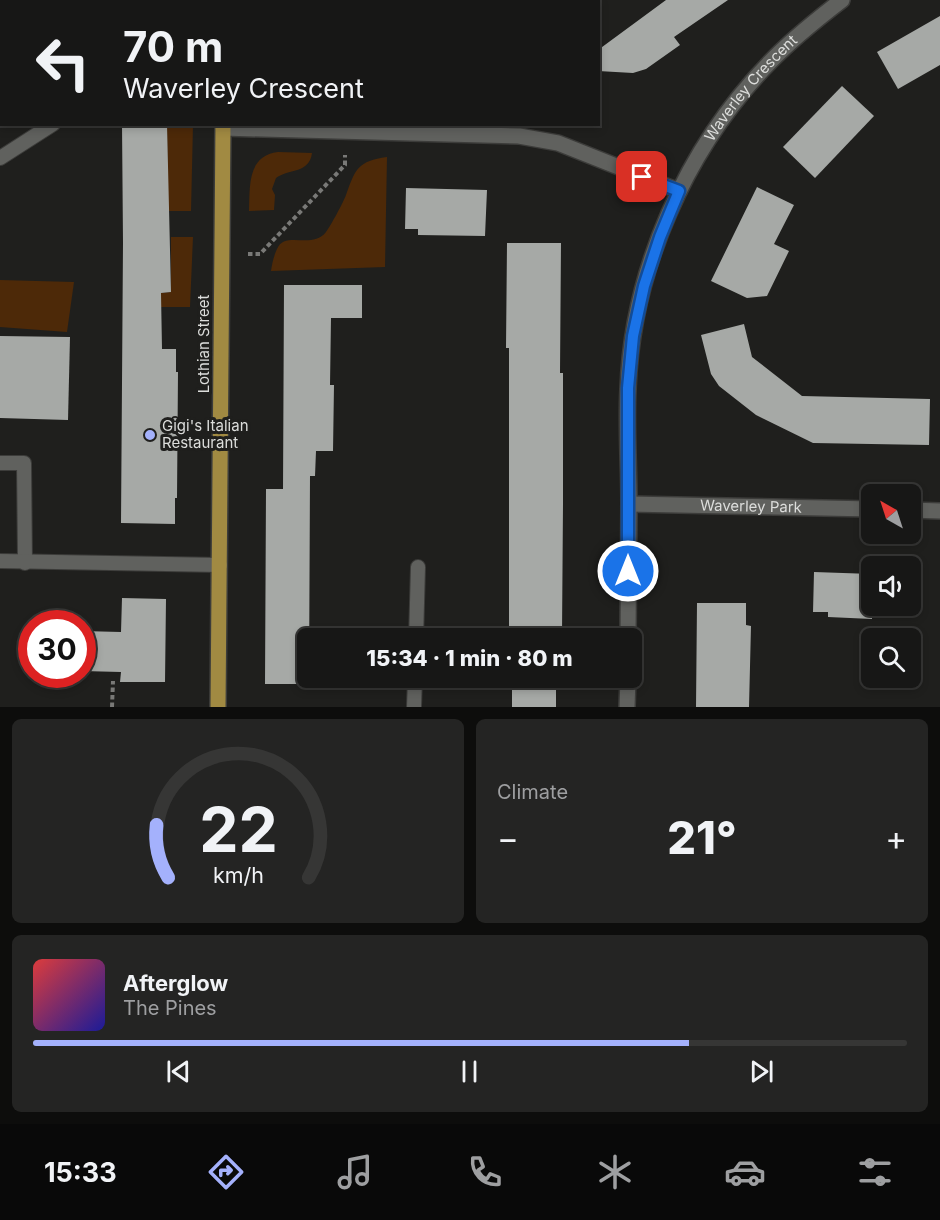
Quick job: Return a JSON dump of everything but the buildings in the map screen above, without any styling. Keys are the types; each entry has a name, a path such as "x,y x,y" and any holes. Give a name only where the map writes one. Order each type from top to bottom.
{"main road":[{"name":"Lothian Street","path":"218,707 223,126"}],"street":[{"name":"Waverley Crescent","path":"628,628 628,388 633,336 644,286 660,237 679,191 705,144 735,102 769,63 806,28 842,0"},
{"path":"223,126 519,136 548,141 599,158 679,191"},
{"name":"Waverley Park","path":"629,504 861,509"},
{"path":"921,510 940,511"},
{"path":"627,688 627,707"}],"lane":[{"path":"0,158 50,126"},
{"path":"0,463 24,463 25,563"},
{"path":"0,561 220,565"},
{"path":"416,628 418,567"},
{"path":"414,707 415,688"}],"path":[{"path":"222,252 260,254 345,165 343,131"},
{"path":"112,707 113,681"}],"shaded area":[{"path":"167,126 193,126 191,211 168,211"},
{"path":"278,152 312,153 310,160 303,168 276,178 272,189 275,195 274,210 249,211 250,182 255,166 261,159"},
{"path":"387,157 385,267 271,271 275,254 281,244 286,241 314,240 320,237 334,219 359,168 370,161"},
{"path":"171,237 193,237 190,307 161,307 161,293 171,292"},
{"path":"0,280 74,282 67,332 0,327"}],"place":[{"name":"Gigi's Italian Restaurant","path":"150,435"}],"route":[{"path":"628,571 628,388 633,336 644,286 660,237 679,191 642,177"}]}
